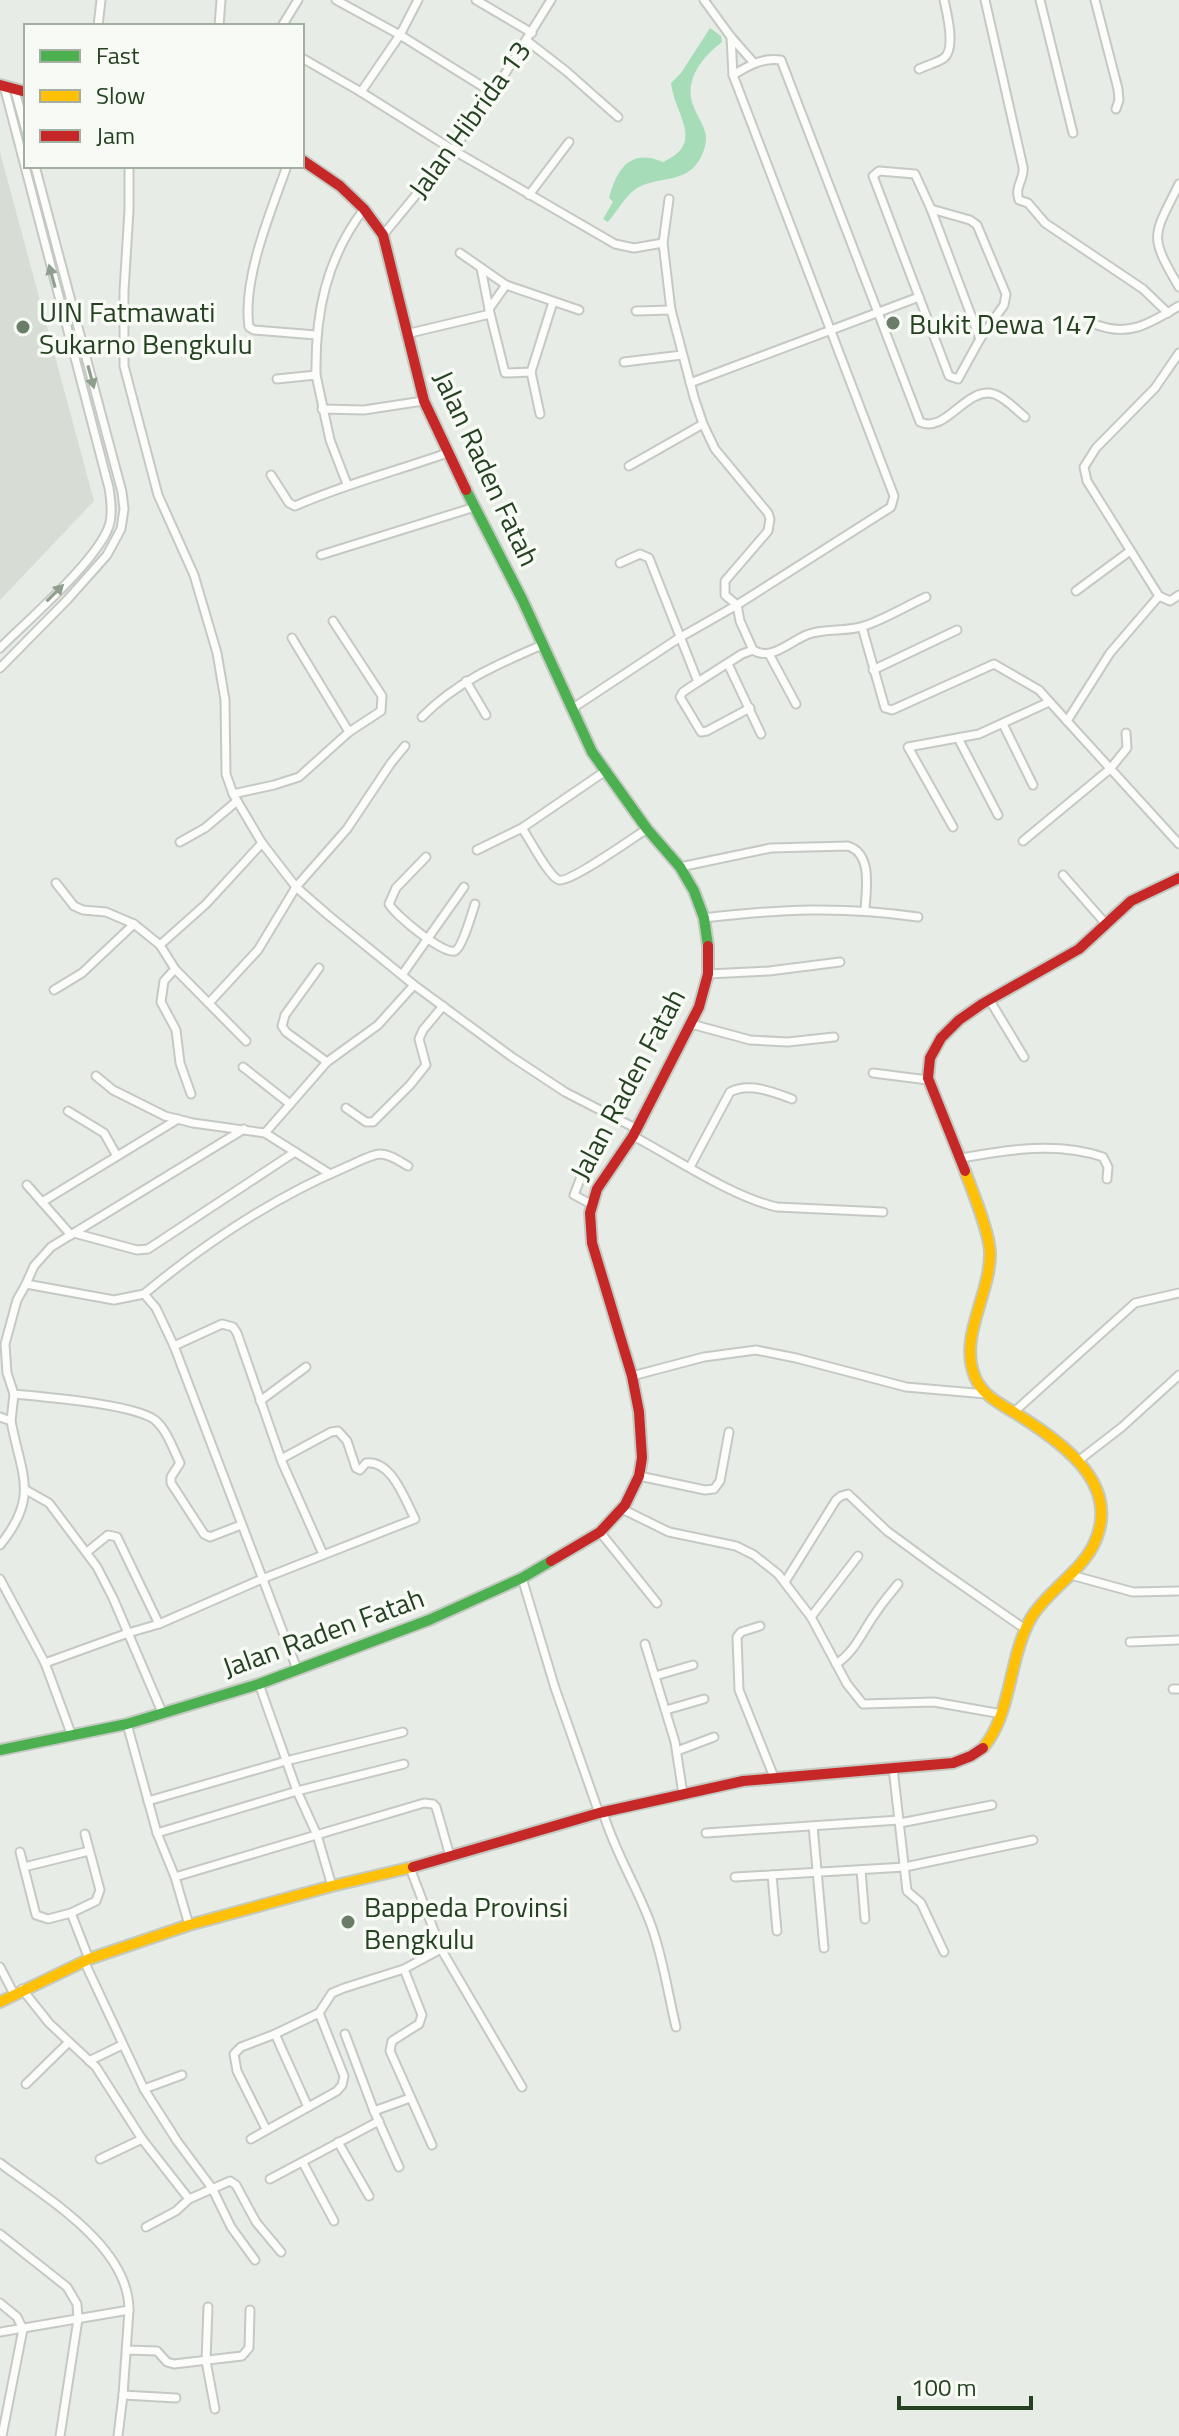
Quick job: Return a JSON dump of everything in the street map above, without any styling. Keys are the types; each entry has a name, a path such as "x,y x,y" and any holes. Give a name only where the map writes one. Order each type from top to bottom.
{"main road":[{"name":"Jalan Raden Fatah","path":"0,1750 127,1724 259,1684 429,1620 522,1578 600,1532 622,1509 639,1476 641,1430 632,1376 592,1243 591,1204 603,1179 635,1132 691,1024 708,974 708,939 704,918 694,891 680,867 604,772 579,726 522,599 447,453 424,401 383,235 364,209 340,186 304,161"},
{"path":"0,2002 87,1960 189,1925 410,1868 601,1812 732,1783 953,1763 976,1755 990,1740 1002,1714 1013,1663 1025,1629 1050,1593 1071,1575 1092,1550 1099,1523 1099,1494 1091,1476 1063,1447 986,1394 972,1367 972,1335 990,1253 961,1158 928,1080 930,1057 946,1031 989,999 1071,954 1136,898 1179,878"}],"street":[{"path":"98,24 101,0"},
{"path":"219,24 221,0"},
{"path":"283,24 298,0"},
{"path":"336,0 400,35 493,93"},
{"path":"361,92 400,35 418,0"},
{"path":"476,0 529,36 618,117"},
{"name":"Jalan Hibrida 13","path":"383,235 453,150 551,0"},
{"path":"704,0 754,63"},
{"path":"919,69 946,57 950,50 944,0"},
{"path":"985,0 1024,174 1017,187 1019,200 1028,203 1045,223 1143,289 1168,313"},
{"path":"1040,0 1073,133"},
{"path":"1095,0 1118,89 1116,109"},
{"path":"573,708 679,638 737,605 891,507 894,502 733,75 731,37"},
{"path":"304,59 621,247 663,243"},
{"path":"733,75 754,63 781,60 915,413 922,424 938,422 985,393 1004,399 1025,417"},
{"path":"11,88 24,125"},
{"path":"11,88 22,140"},
{"path":"529,195 569,142"},
{"path":"0,648 66,583 96,548 110,524 111,514 109,488 29,168"},
{"path":"0,668 107,555 117,539 124,509 36,168"},
{"path":"129,168 124,366 158,495 194,575 217,653 225,700 226,774 235,797 262,843 296,887 414,985 565,1092 690,1167 739,1194 777,1207 883,1212"},
{"path":"286,168 258,250 248,310 249,327 252,330 316,335"},
{"path":"931,209 970,220 977,225 1006,294 1004,305 980,339 958,379 949,376 874,173 913,173 931,209 980,339"},
{"path":"1179,184 1156,234 1157,248 1179,287"},
{"path":"669,199 663,243 671,310 690,383 715,449 770,519 768,531 725,581 725,595 737,605 740,621 753,650 758,654 769,654 807,635 862,627 926,597"},
{"path":"347,484 322,409 316,375 316,335 332,265 364,209"},
{"path":"460,253 506,285 579,310"},
{"path":"481,268 502,370 505,373 531,372"},
{"path":"406,334 490,311 506,285"},
{"path":"690,383 919,297"},
{"path":"540,414 531,372 553,302"},
{"path":"1097,325 1116,330 1135,329 1179,306"},
{"path":"636,311 671,310"},
{"path":"1179,353 1155,388 1096,448 1084,467 1087,481 1159,596 1170,601 1179,595"},
{"path":"624,362 682,355"},
{"path":"277,379 316,375"},
{"path":"322,409 364,410 424,401"},
{"path":"629,466 703,424"},
{"path":"271,475 289,503 295,506 347,484 447,453"},
{"path":"321,555 475,507"},
{"path":"1076,591 1130,551"},
{"path":"620,563 640,554 649,558 698,682"},
{"path":"1067,721 1110,653 1159,596"},
{"path":"180,842 205,828 235,797 299,777 349,732 381,711 382,696 333,621"},
{"path":"862,627 885,708 892,710 994,664 1039,690 1179,844"},
{"path":"873,670 957,630"},
{"path":"292,638 349,732"},
{"path":"422,717 446,694 466,681 542,645"},
{"path":"750,708 707,731 700,731 680,697 698,682 753,650"},
{"path":"769,654 796,704"},
{"path":"728,664 761,734"},
{"path":"466,681 486,715"},
{"path":"953,827 908,747 979,734 1049,702"},
{"path":"1003,724 1033,785"},
{"path":"1023,841 1110,769 1127,748 1126,733"},
{"path":"958,738 998,815"},
{"path":"209,1003 258,950 296,887 362,810 405,746"},
{"path":"477,850 522,828 604,772"},
{"path":"522,828 553,876 562,880 568,880 647,829"},
{"path":"160,945 206,904 262,843"},
{"path":"680,867 771,848 848,846 862,856 866,873 865,910"},
{"path":"426,857 396,888 389,904 393,911 446,951 460,947 475,904"},
{"path":"1063,875 1105,923"},
{"path":"56,883 74,906 106,912 134,924 160,945 175,969 246,1041"},
{"path":"402,975 464,887"},
{"path":"704,918 777,909 865,910 918,917"},
{"path":"54,990 82,973 134,924"},
{"path":"708,974 769,971 840,962"},
{"path":"319,968 285,1015 282,1026 327,1062"},
{"path":"175,969 164,981 161,1002 176,1030 180,1063 191,1094"},
{"path":"265,1133 327,1062 378,1025 414,985"},
{"path":"989,999 1024,1057"},
{"path":"346,1108 366,1122 373,1122 410,1085 426,1065 419,1039 443,1006"},
{"path":"691,1024 750,1040 788,1042 834,1037"},
{"path":"243,1067 290,1104"},
{"path":"873,1073 928,1080"},
{"path":"96,1076 113,1090 148,1109 178,1119 265,1133 330,1174"},
{"path":"690,1167 730,1092 748,1088 792,1099"},
{"path":"68,1111 104,1133 117,1156"},
{"path":"42,1202 178,1119"},
{"path":"0,1545 14,1525 26,1490 21,1455 11,1421 14,1394 7,1373 4,1332 34,1266 45,1251 244,1129"},
{"path":"961,1158 1029,1147 1083,1152 1103,1157 1108,1167 1107,1179"},
{"path":"27,1185 72,1234 137,1250 148,1249 295,1152"},
{"path":"26,1284 114,1300 144,1294 177,1266 217,1239 330,1174 376,1154 389,1155 408,1166"},
{"path":"584,1169 574,1195 591,1204"},
{"path":"1014,1412 1135,1303 1179,1293"},
{"path":"144,1294 156,1308 174,1346 298,1671"},
{"path":"174,1346 222,1324 233,1327 281,1459 323,1554"},
{"path":"632,1376 704,1357 756,1350 906,1387 986,1394"},
{"path":"260,1401 306,1367"},
{"path":"1078,1461 1132,1419 1179,1375"},
{"path":"14,1394 85,1402 137,1412 153,1419 162,1427 180,1463 171,1477 171,1483 204,1534 210,1537 241,1525"},
{"path":"0,1417 11,1421"},
{"path":"45,1663 159,1624 262,1579 415,1519 394,1480 383,1468 375,1462 366,1463 360,1470 356,1468 347,1441 338,1431 281,1459"},
{"path":"639,1476 705,1490 714,1489 720,1481 729,1432"},
{"path":"26,1490 49,1503 87,1552 104,1580 162,1712"},
{"path":"785,1582 836,1500 848,1494 887,1531 1025,1629"},
{"path":"622,1509 669,1532 745,1550 785,1582 811,1617 836,1664 863,1704 934,1702 1002,1714"},
{"path":"600,1532 657,1603"},
{"path":"87,1552 108,1535 117,1537 159,1624"},
{"path":"811,1617 858,1556"},
{"path":"1071,1575 1133,1592 1179,1591"},
{"path":"522,1578 555,1688 601,1812 652,1928 676,2027"},
{"path":"0,1579 45,1663 72,1736"},
{"path":"836,1664 856,1646 875,1613 898,1584"},
{"path":"760,1626 738,1634 737,1675 741,1697 774,1777"},
{"path":"1130,1642 1179,1640"},
{"path":"645,1644 677,1751 683,1794"},
{"path":"655,1676 693,1665"},
{"path":"259,1684 297,1791 317,1835 332,1886"},
{"path":"666,1710 704,1699"},
{"path":"127,1724 157,1833 175,1877 189,1925"},
{"path":"148,1801 286,1761 403,1732"},
{"path":"677,1751 714,1737"},
{"path":"157,1833 297,1791 404,1764"},
{"path":"893,1768 907,1891 921,1903 944,1952"},
{"path":"175,1877 429,1803 436,1807 450,1856"},
{"path":"706,1833 900,1822 992,1805"},
{"path":"813,1826 824,1948"},
{"path":"20,1852 36,1915 48,1919 71,1913 99,1897 100,1890 85,1834"},
{"path":"735,1877 905,1867 1033,1840"},
{"path":"24,1867 89,1851"},
{"path":"410,1868 441,1949 522,2087"},
{"path":"861,1870 865,1919"},
{"path":"772,1875 777,1931"},
{"path":"71,1913 122,2045 144,2089 212,2188 231,2227 255,2260"},
{"path":"266,2129 234,2054 241,2047 319,2013 332,1993 404,1969 441,1949"},
{"path":"0,1967 18,1992 102,2075 142,2139 189,2199"},
{"path":"404,1969 422,2015 419,2024 395,2038 389,2047 432,2145"},
{"path":"251,2139 337,2091 344,2080 319,2013"},
{"path":"275,2034 308,2107"},
{"path":"345,2034 399,2167"},
{"path":"26,2084 68,2043"},
{"path":"89,2061 122,2045"},
{"path":"144,2089 182,2075"},
{"path":"374,2111 410,2098"},
{"path":"270,2179 379,2121"},
{"path":"100,2159 142,2139"},
{"path":"338,2142 369,2196"},
{"path":"0,2163 97,2240 123,2277 129,2310 118,2436"},
{"path":"303,2163 334,2221"},
{"path":"146,2227 176,2211 189,2199 226,2181 233,2182 256,2222 281,2252"},
{"path":"0,2234 67,2287 77,2304 78,2319 60,2436"},
{"path":"0,2303 17,2317 23,2329 2,2436"},
{"path":"208,2307 206,2361 215,2409"},
{"path":"0,2332 129,2310"},
{"path":"127,2350 157,2351 167,2362 174,2364 245,2355 249,2348 250,2310"},
{"path":"123,2395 176,2398"}],"shaded area":[{"path":"710,28 721,36 722,42 702,62 691,87 693,105 706,136 701,157 682,175 636,189 608,222 603,219 613,202 609,198 621,170 642,158 663,162 676,155 683,146 685,128 671,83"},
{"name":"UIN Fatmawati Sukarno Bengkulu","path":"0,152 94,501 0,600"}],"traffic: fast":[{"path":"466,490 522,599 592,752 647,829 680,867 694,891 704,918 708,946"},
{"path":"0,1750 127,1724 259,1684 429,1620 522,1578 551,1561"}],"traffic: slow":[{"path":"965,1171 984,1223 990,1252 986,1284 970,1346 975,1377 988,1395 1037,1427 1084,1468 1100,1503 1101,1523 1088,1554 1031,1618 1018,1651 1000,1719 983,1748"},
{"path":"0,2002 89,1959 189,1925 413,1867"}],"traffic: jam":[{"path":"0,85 24,91"},
{"path":"304,161 340,186 364,209 383,235 424,401 466,490"},
{"path":"965,1171 928,1078 930,1058 941,1038 982,1004 1079,949 1131,901 1179,878"},
{"path":"551,1561 600,1532 625,1505 639,1476 642,1458 639,1412 632,1376 592,1243 590,1213 597,1189 633,1136 699,1007 708,974 708,946"},
{"path":"413,1867 599,1813 743,1781 953,1763 983,1748"}],"place":[{"name":"Bukit Dewa 147","path":"893,323"},
{"name":"UIN Fatmawati Sukarno Bengkulu","path":"23,327"},
{"name":"Bappeda Provinsi Bengkulu","path":"348,1922"}]}
